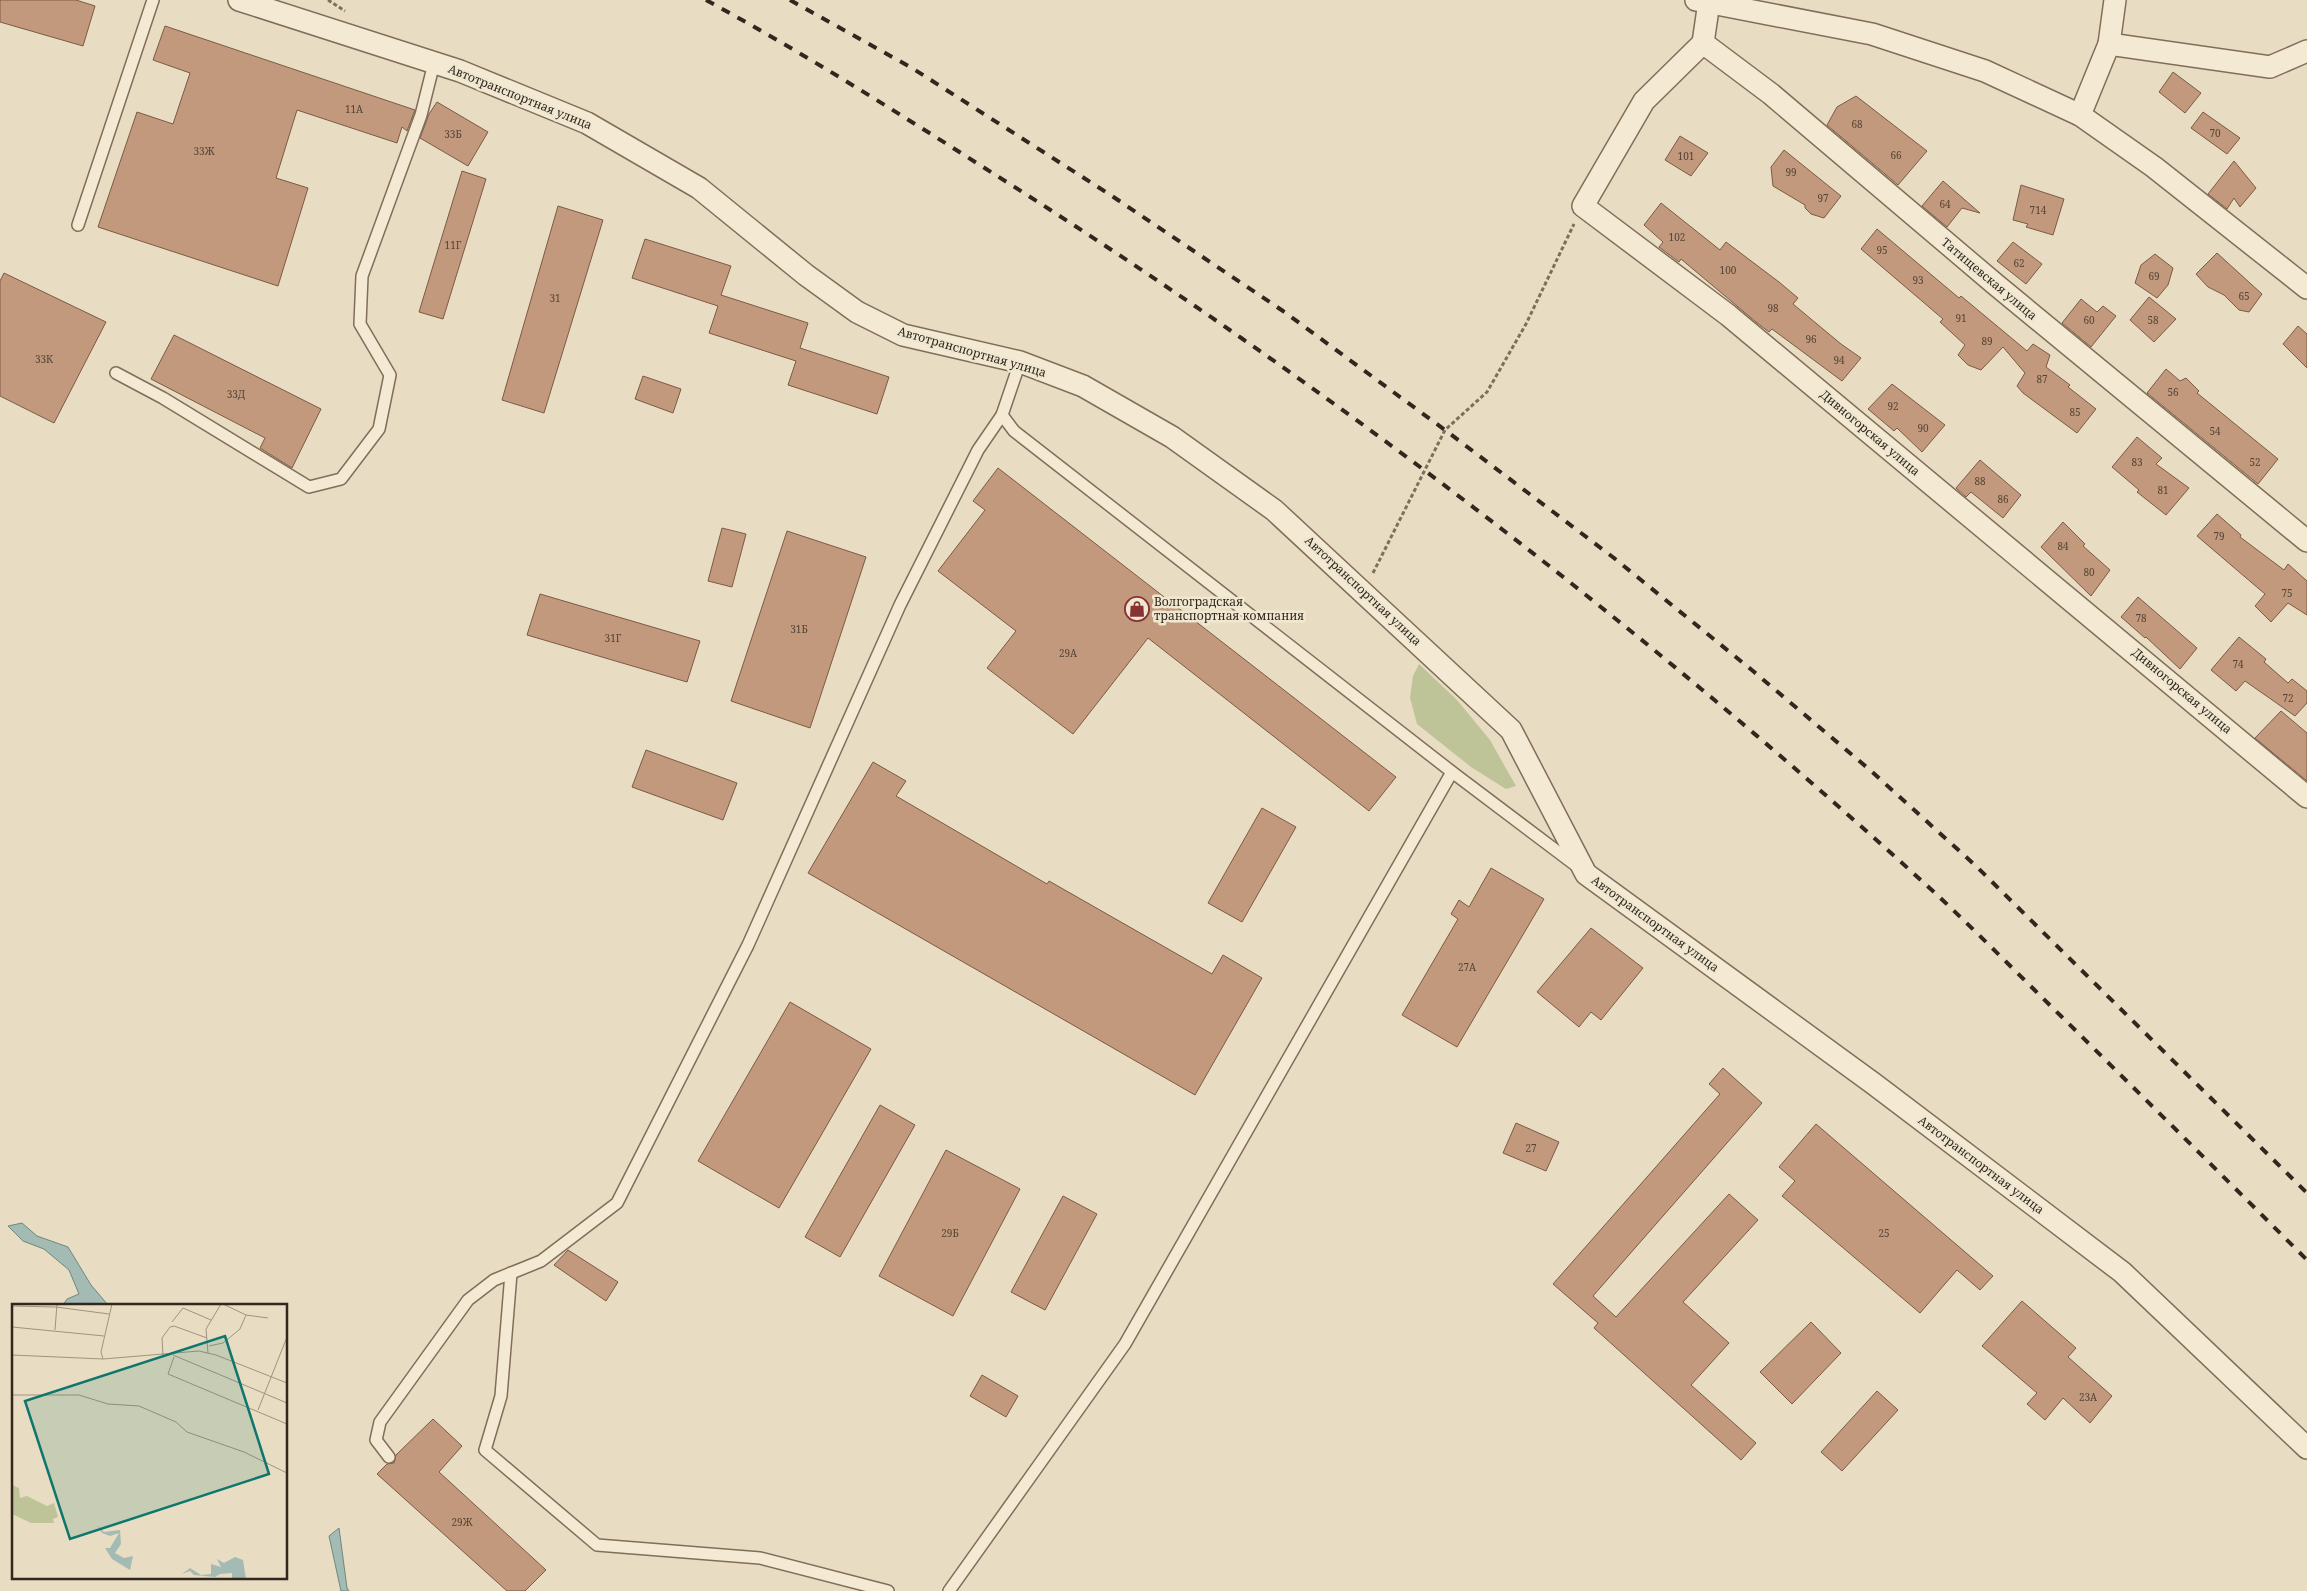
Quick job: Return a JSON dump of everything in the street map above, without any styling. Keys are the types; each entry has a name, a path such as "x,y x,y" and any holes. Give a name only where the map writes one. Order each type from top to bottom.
{"street":[{"name":"Автотранспортная улица","path":"239,0 434,63 587,123 699,188 806,275 857,312 903,335 1020,362 1083,386 1172,437 1274,510 1511,730 1586,874 1874,1084 2122,1272 2307,1448"},
{"path":"2080,115 2110,44 2115,0"},
{"path":"1583,206 1644,101 1703,43 1702,1 1872,34 1985,71 2080,115 2154,167 2307,288"},
{"name":"Татищевская улица","path":"1703,43 1771,94 2003,291 2307,541"},
{"path":"2110,44 2270,66 2307,51"},
{"name":"Дивногорская улица","path":"1583,206 1728,315 2307,797"}],"lane":[{"path":"78,225 153,0"},
{"path":"116,374 163,398 309,487 341,479 379,429 390,375 360,324 362,276 421,116 434,63"},
{"path":"388,1457 376,1440 380,1422 468,1300 494,1280 541,1261 617,1203 748,946 900,605 978,450 1002,415 1020,362"},
{"path":"1002,415 1014,431 1586,874"},
{"path":"949,1591 1125,1344 1452,772"},
{"path":"511,1273 501,1396 484,1450 597,1545 760,1558 888,1591"}],"path":[{"path":"1363,591 1394,534 1445,430 1487,392 1526,324 1583,206"}],"green space":[{"path":"1419,664 1457,700 1490,740 1516,786 1506,789 1471,767 1417,724 1410,698 1413,676"}],"water":[{"path":"22,1223 37,1236 68,1247 91,1285 107,1304 64,1304 67,1299 79,1294 69,1270 44,1249 23,1241 8,1226"},
{"path":"339,1528 347,1588 349,1591 341,1591 329,1536"}],"building":[{"path":"0,0 76,0 95,6 83,46 0,22"},
{"path":"165,26 415,110 407,131 402,127 397,143 297,110 276,178 308,188 278,286 98,227 137,112 173,124 190,73 153,60"},
{"path":"2173,72 2201,93 2185,113 2159,92"},
{"path":"1856,96 1927,151 1898,185 1827,125 1837,107"},
{"path":"437,102 488,132 468,166 420,138 429,114"},
{"path":"2203,112 2240,138 2227,154 2191,128"},
{"path":"1680,136 1708,153 1691,176 1665,160"},
{"path":"1784,150 1841,196 1824,218 1811,214 1805,208 1805,205 1773,186 1771,167"},
{"path":"2234,161 2256,188 2240,207 2234,198 2227,209 2208,194"},
{"path":"462,171 486,179 443,319 419,312"},
{"path":"1943,181 1980,213 1962,208 1947,227 1922,206"},
{"path":"2021,185 2064,199 2053,235 2026,227 2028,224 2013,220"},
{"path":"1661,203 1720,250 1726,242 1779,282 1798,298 1793,304 1861,358 1842,381 1772,329 1769,332 1681,259 1679,262 1659,247 1663,242 1644,225"},
{"path":"558,206 603,220 544,413 502,400"},
{"path":"1877,229 1959,298 1961,296 2027,351 2033,344 2050,355 2046,367 2070,385 2068,387 2096,409 2077,433 2023,393 2017,386 2025,373 2003,347 1981,370 1968,365 1958,355 1965,345 1940,322 1943,319 1861,249"},
{"path":"645,239 731,266 721,295 808,323 800,348 889,377 877,414 788,385 796,361 709,333 718,306 632,278"},
{"path":"2013,242 2042,264 2026,284 1997,261"},
{"path":"2217,253 2262,294 2249,312 2239,310 2224,295 2208,287 2196,274"},
{"path":"2155,254 2173,268 2168,285 2157,298 2135,283 2141,265"},
{"path":"4,273 106,322 54,423 0,396 0,281"},
{"path":"2149,297 2176,319 2154,342 2130,320"},
{"path":"2081,299 2097,312 2103,306 2116,316 2091,347 2062,323"},
{"path":"2298,326 2307,334 2307,368 2283,344"},
{"path":"174,335 321,409 292,468 260,448 265,438 151,379"},
{"path":"2166,369 2180,381 2186,378 2199,391 2197,393 2278,459 2258,484 2147,393"},
{"path":"643,376 681,389 673,413 635,399"},
{"path":"1892,384 1945,425 1922,452 1897,428 1894,431 1868,409"},
{"path":"2137,437 2162,458 2156,464 2189,488 2166,515 2137,492 2139,490 2112,467"},
{"path":"1980,460 2021,495 2003,518 1971,492 1966,497 1956,488"},
{"path":"998,468 1396,777 1369,811 1148,638 1073,734 987,668 1016,631 938,571 985,510 973,501"},
{"path":"2217,514 2241,535 2240,537 2284,570 2288,564 2307,581 2307,615 2288,603 2271,622 2255,606 2265,594 2197,536"},
{"path":"2063,522 2085,544 2083,546 2110,570 2091,596 2041,547"},
{"path":"722,528 746,534 732,587 708,581"},
{"path":"787,531 866,557 810,728 731,701"},
{"path":"540,594 700,641 687,682 527,635"},
{"path":"2138,597 2197,648 2180,669 2146,637 2121,617"},
{"path":"2239,637 2266,659 2264,662 2288,683 2292,679 2307,691 2307,703 2295,716 2245,681 2236,691 2211,670"},
{"path":"2281,711 2307,733 2307,781 2255,738"},
{"path":"646,750 737,783 723,820 632,787"},
{"path":"873,762 906,781 896,796 1047,884 1049,881 1212,974 1223,955 1262,978 1195,1095 808,873"},
{"path":"1262,808 1296,827 1242,922 1208,903"},
{"path":"1491,868 1544,899 1457,1047 1402,1015 1458,919 1451,914 1459,900 1469,907"},
{"path":"1591,928 1643,968 1601,1020 1591,1012 1579,1027 1537,992"},
{"path":"790,1002 871,1049 779,1208 698,1161"},
{"path":"1723,1068 1762,1103 1593,1296 1616,1317 1729,1194 1758,1220 1683,1302 1729,1343 1691,1385 1756,1443 1741,1460 1594,1328 1598,1323 1553,1284 1720,1094 1709,1084"},
{"path":"880,1105 915,1125 840,1257 805,1237"},
{"path":"1516,1123 1559,1142 1546,1171 1503,1153"},
{"path":"1816,1124 1993,1276 1980,1290 1957,1270 1920,1313 1782,1196 1795,1181 1779,1167"},
{"path":"946,1150 1020,1189 953,1316 879,1276"},
{"path":"1063,1196 1097,1214 1045,1310 1011,1292"},
{"path":"568,1250 618,1282 606,1301 554,1265"},
{"path":"2022,1301 2076,1348 2068,1357 2112,1396 2090,1423 2063,1398 2045,1420 2027,1404 2037,1393 1982,1346"},
{"path":"1811,1322 1841,1353 1792,1404 1760,1372"},
{"path":"982,1375 1018,1396 1006,1417 970,1396"},
{"path":"1877,1391 1898,1410 1842,1471 1821,1452"},
{"path":"433,1419 462,1446 439,1472 546,1570 525,1591 507,1591 377,1474 387,1464 394,1463 396,1455"}],"railway":[{"path":"706,0 861,90 1135,265 1255,347 1489,519 1715,701 1826,795 1934,892 2307,1260"},
{"path":"790,0 912,68 1109,194 1283,311 1445,430 1614,558 1753,671 1870,770 1976,866 2307,1193"}],"place":[{"name":"Волгоградская транспортная компания","path":"1137,609"}]}
